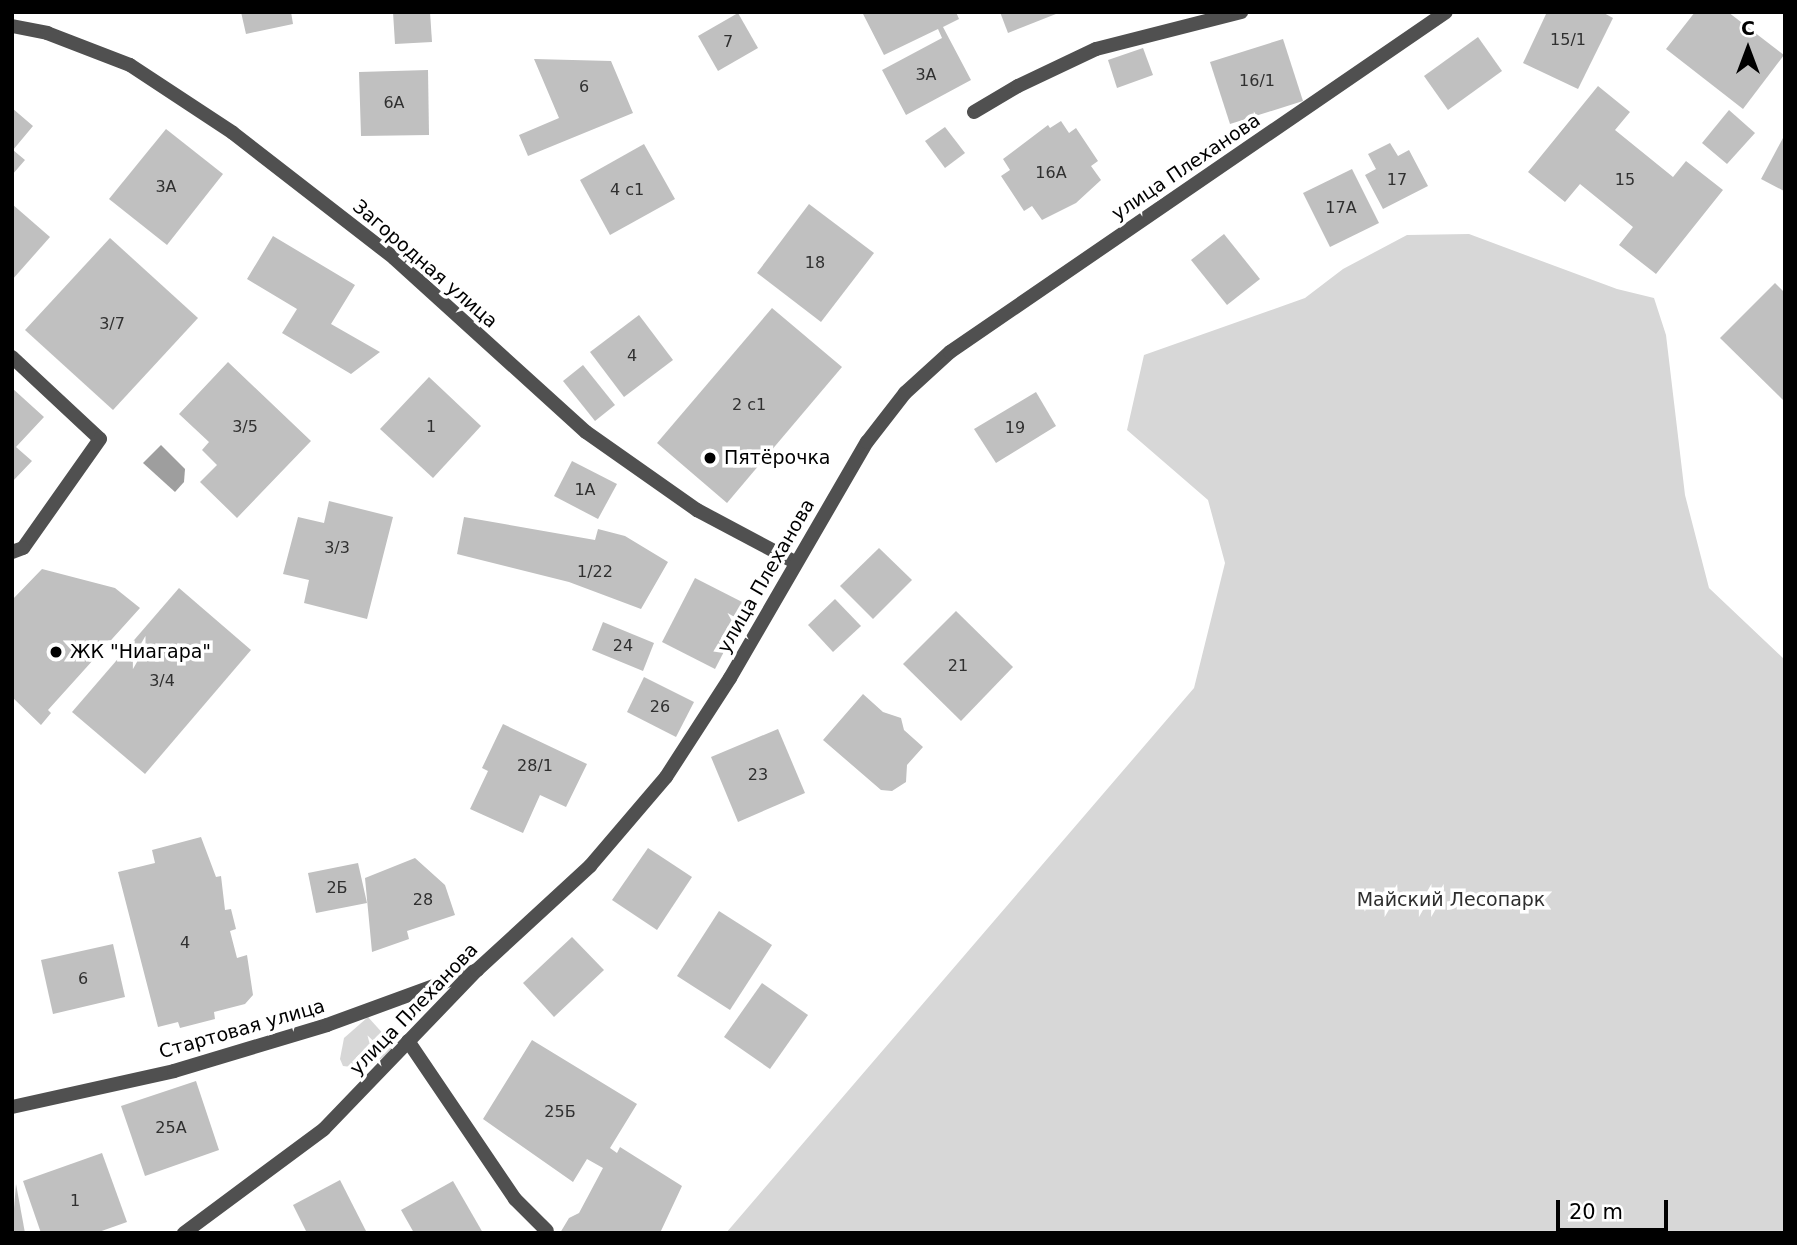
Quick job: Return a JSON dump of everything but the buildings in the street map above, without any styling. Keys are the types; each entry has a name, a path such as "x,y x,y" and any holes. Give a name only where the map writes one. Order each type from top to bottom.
{"street":[{"path":"974,112 1018,86 1096,49 1241,12"},
{"name":"улица Плеханова","path":"184,1233 324,1129 477,970 590,866 666,776 730,678 867,442 905,393 950,352 1446,12"},
{"name":"Загородная улица","path":"12,26 47,33 130,65 233,133 394,258 586,432 696,510 795,562"},
{"path":"12,357 100,439 23,548 12,552"},
{"name":"Стартовая улица","path":"12,1107 174,1071 327,1025 477,970"},
{"path":"408,1041 515,1199 547,1231"}],"green space":[{"name":"Майский Лесопарк","path":"1469,234 1617,289 1654,298 1666,335 1685,495 1709,588 1785,660 1785,1233 726,1233 1194,688 1225,563 1208,500 1127,430 1144,355 1305,298 1343,269 1407,235"},
{"path":"368,1017 396,1048 367,1069 343,1066 340,1059 344,1038"}],"shaded area":[{"path":"161,445 185,469 184,482 175,492 143,463"}],"place":[{"name":"Пятёрочка","path":"710,458"},
{"name":"ЖК \"Ниагара\"","path":"56,652"}]}
